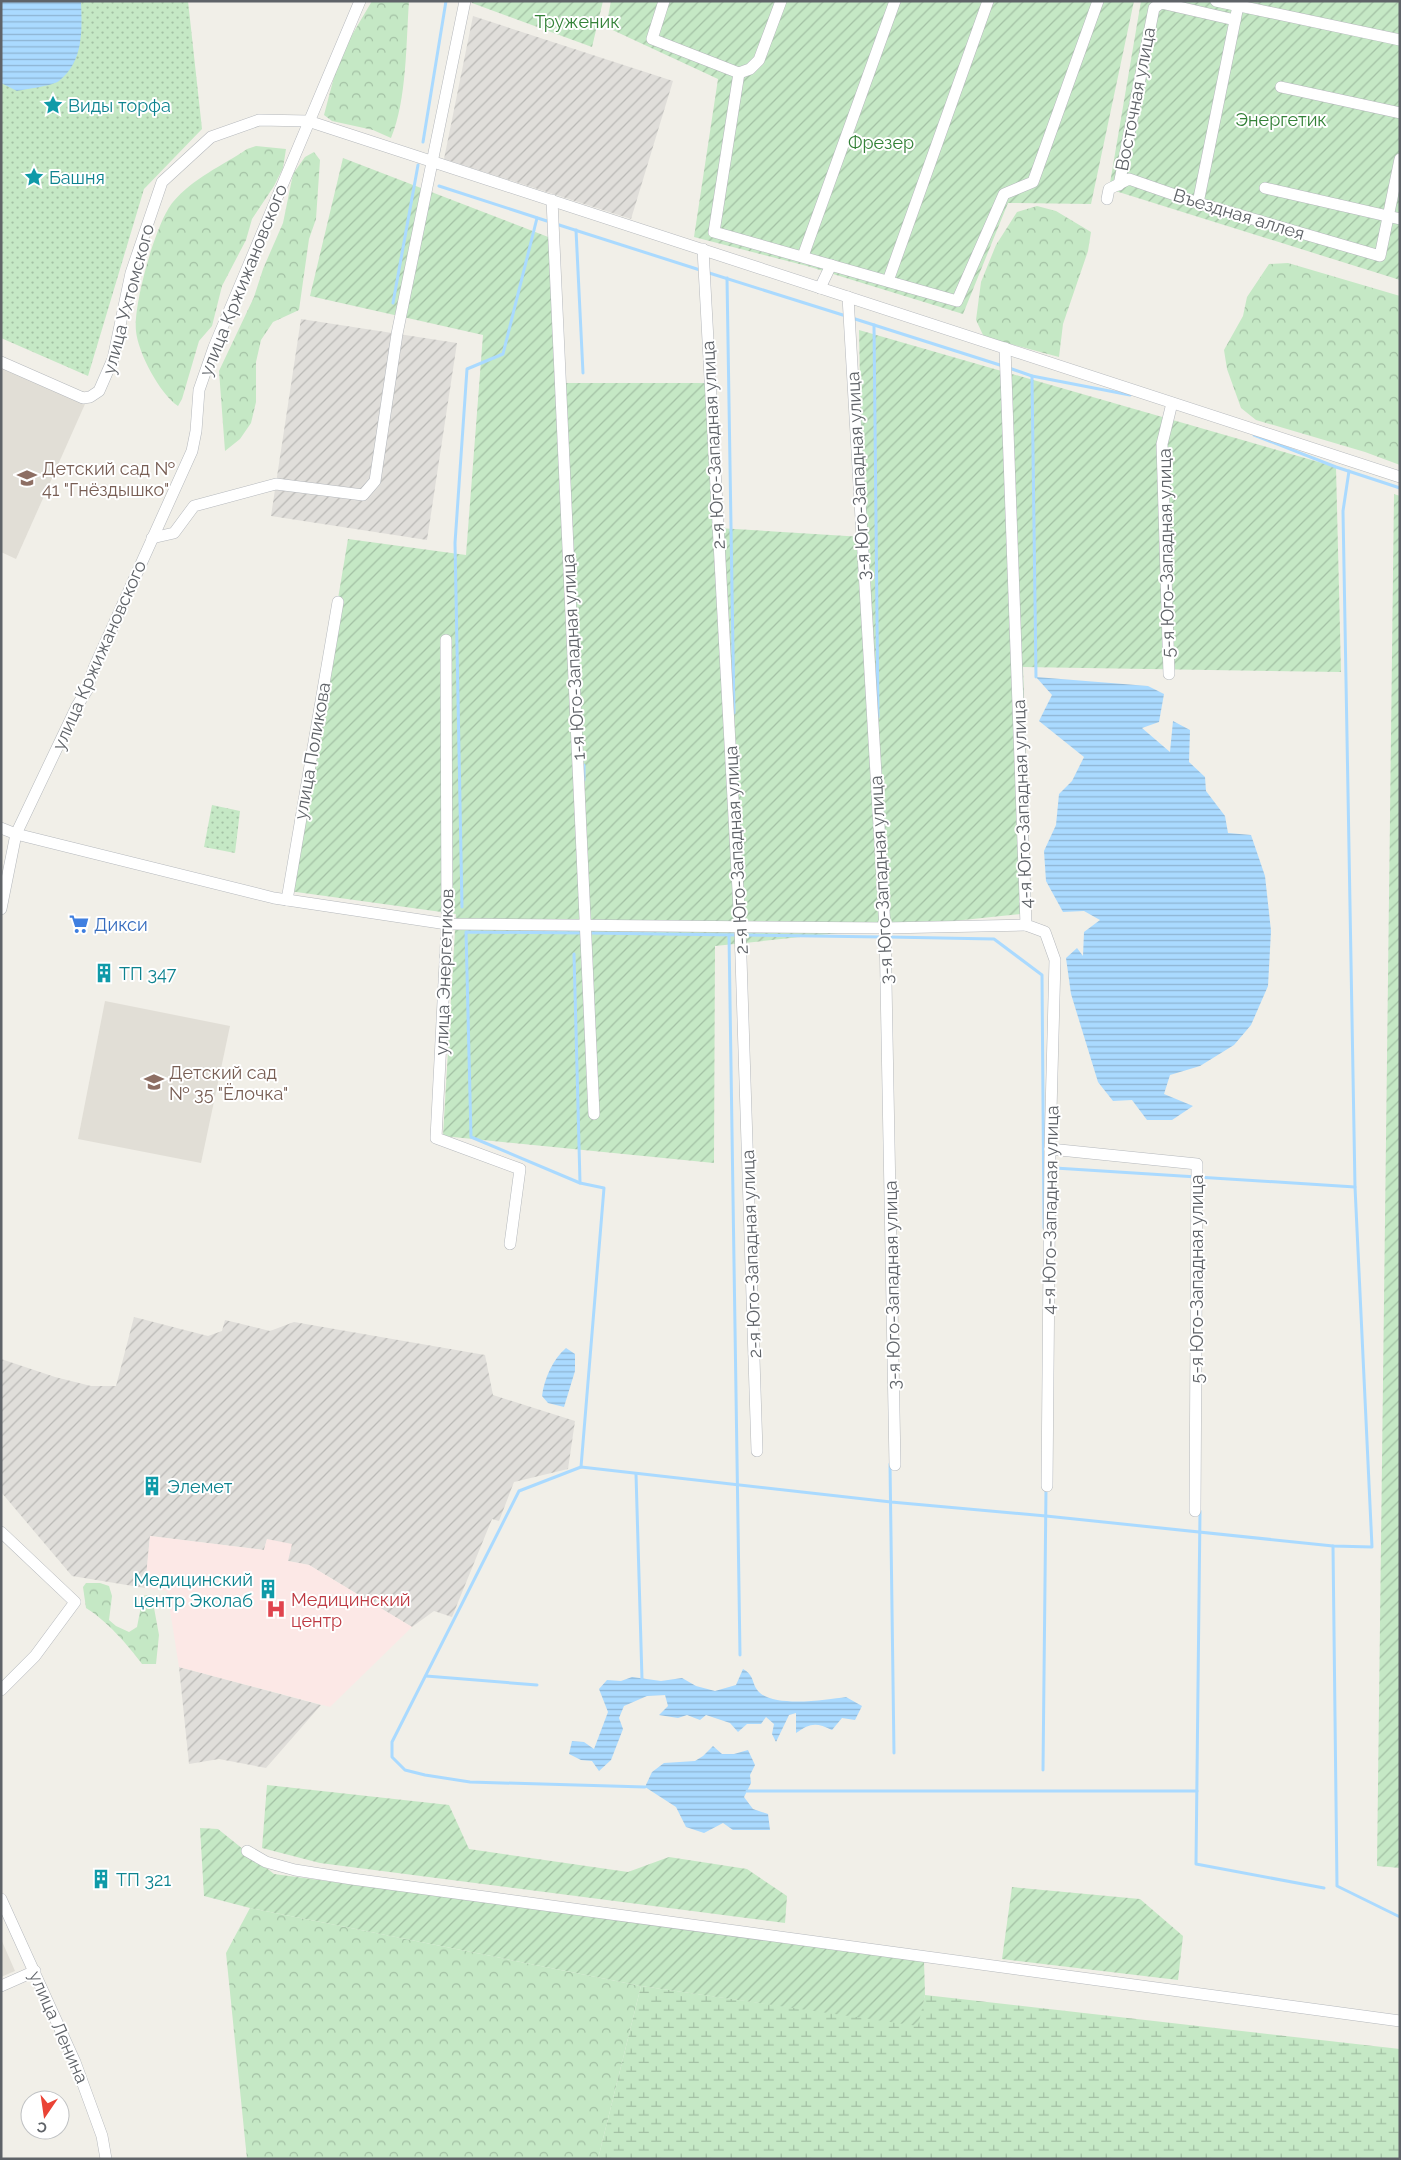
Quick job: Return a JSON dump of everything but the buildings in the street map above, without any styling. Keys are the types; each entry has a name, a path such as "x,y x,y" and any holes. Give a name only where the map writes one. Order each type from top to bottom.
{"street":[{"name":"улица Кржижановского","path":"16,834 70,719 86,690 94,668 192,451 196,431 199,390 214,347 360,1"},
{"path":"152,538 174,533 194,506 276,484 363,495 375,481 398,334 431,161 465,1"},
{"path":"664,1 652,39 739,73 750,69 759,60 781,1"},
{"path":"803,256 895,1"},
{"path":"888,281 988,1"},
{"path":"739,73 714,232 957,301 1004,194 1033,182 1098,1"},
{"path":"1216,1 1238,4 1400,40"},
{"name":"Восточная улица","path":"1118,184 1154,8 1161,4 1235,20"},
{"path":"1198,202 1238,4"},
{"path":"1281,87 1400,113"},
{"name":"улица Ухтомского","path":"1,362 87,397 99,392 113,359 131,273 162,182 211,137 259,120 308,121 1400,477"},
{"path":"1388,216 1400,159"},
{"name":"Въездная аллея","path":"1118,184 1129,179 1198,202 1380,256 1388,216"},
{"path":"1107,199 1109,189 1118,184"},
{"path":"1265,188 1400,219"},
{"name":"1-я Юго-Западная улица","path":"552,200 594,1114"},
{"name":"2-я Юго-Западная улица","path":"703,249 740,927 757,1451"},
{"path":"820,288 831,264"},
{"name":"3-я Юго-Западная улица","path":"848,297 885,928 895,1465"},
{"name":"4-я Юго-Западная улица","path":"1005,348 1026,925 1045,932 1055,960 1050,1149 1047,1486"},
{"name":"5-я Юго-Западная улица","path":"1169,674 1162,444 1172,403"},
{"name":"улица Поликова","path":"287,900 338,602"},
{"name":"улица Энергетиков","path":"446,640 447,924 436,1138 520,1170 510,1244"},
{"path":"1,828 16,834 287,900 447,924 885,928 1026,925"},
{"path":"1,909 16,834"},
{"name":"5-я Юго-Западная улица","path":"1050,1149 1197,1164 1194,1511"},
{"path":"1,1532 75,1602 35,1656 1,1690"},
{"path":"247,1851 266,1862 296,1870 352,1879 1400,2021"},
{"name":"улица Ленина","path":"1,1899 35,1971 84,2084 102,2136 106,2159"},
{"path":"1,1986 35,1971"}],"shaded area":[{"path":"473,16 673,81 631,219 444,159"},
{"path":"301,319 457,343 427,540 271,516"},
{"name":"Детский сад № 41 \"Гнёздышко\"","path":"1,367 85,404 16,559 1,552"},
{"name":"Детский сад № 35 \"Ёлочка\"","path":"105,1001 230,1026 201,1163 78,1139"},
{"path":"134,1317 208,1336 222,1331 225,1320 270,1331 294,1322 485,1355 493,1395 575,1421 568,1469 514,1482 499,1521 492,1519 452,1617 434,1611 412,1627 309,1565 288,1561 267,1539 264,1550 150,1536 145,1588 72,1576 1,1492 1,1359 55,1377 91,1386 116,1386"},
{"name":"Медицинский центр","path":"150,1536 264,1550 267,1539 292,1544 288,1561 309,1565 412,1627 330,1707 179,1667 167,1591 145,1588"},
{"path":"179,1667 321,1705 266,1768 219,1759 189,1764"},
{"path":"1,1939 15,1971 1,1977"}],"green space":[{"path":"1,1 188,1 202,129 144,189 88,376 1,338"},
{"path":"372,1 409,1 403,89 391,138 373,130 332,121 324,115 334,77 349,40"},
{"name":"Труженик","path":"472,1 603,1 592,47 472,3"},
{"name":"Фрезер","path":"611,1 1134,1 1091,204 1008,203 963,314 807,266 694,237 718,79 606,27"},
{"name":"Энергетик","path":"1141,1 1400,1 1400,280 1109,189"},
{"path":"256,146 286,149 283,168 274,186 252,219 246,240 222,286 212,326 199,341 182,399 178,406 157,383 145,361 136,331 138,303 147,264 166,212 173,202 199,179 247,149"},
{"path":"314,152 320,160 316,219 309,239 299,310 273,322 261,340 256,362 256,402 251,423 240,439 225,451 219,371 254,297 263,269 283,223 293,174 305,157"},
{"path":"343,158 556,240 565,383 712,383 718,528 863,537 859,330 1336,467 1341,672 1023,667 1031,913 715,946 714,1163 443,1136 456,914 289,891 348,539 466,555 483,335 310,296"},
{"path":"1037,206 1056,211 1091,232 1088,251 1063,324 1059,357 984,337 976,320 981,282 996,245 1017,212"},
{"path":"1288,263 1400,296 1400,465 1365,452 1256,420 1241,408 1227,369 1224,350 1243,316 1247,297 1269,264"},
{"path":"1394,494 1400,496 1400,1868 1377,1866"},
{"path":"212,805 240,811 235,853 204,847"},
{"path":"86,1583 100,1583 109,1586 112,1596 109,1620 116,1626 129,1632 137,1627 143,1596 152,1597 159,1635 156,1664 142,1664 116,1633 86,1608 83,1587"},
{"path":"267,1785 449,1805 469,1849 628,1872 669,1857 747,1869 787,1896 785,1923 320,1863 262,1848"},
{"path":"200,1828 218,1829 274,1874 924,1961 925,1995 918,2026 641,1986 250,1908 204,1896"},
{"path":"1012,1887 1140,1899 1183,1936 1178,1980 1002,1959"},
{"path":"250,1908 641,1986 598,2159 247,2159 226,1953"},
{"path":"641,1986 917,2025 925,1995 1400,2049 1400,2159 598,2159"}],"water":[{"path":"1,1 81,1 81,34 77,55 67,73 59,81 45,86 17,91 1,83"},
{"path":"1036,677 1148,686 1164,694 1159,722 1142,728 1170,752 1173,721 1190,730 1189,762 1205,777 1206,791 1225,816 1228,833 1251,835 1265,876 1271,931 1268,986 1251,1025 1234,1045 1200,1066 1170,1075 1164,1094 1193,1106 1172,1120 1147,1120 1132,1100 1113,1101 1098,1082 1071,994 1066,958 1077,948 1083,956 1084,932 1100,920 1084,911 1063,912 1046,881 1044,851 1056,825 1059,794 1072,781 1084,757 1039,721 1052,695"},
{"path":"566,1348 575,1354 575,1371 564,1407 548,1403 542,1396 550,1370"},
{"path":"743,1669 751,1677 758,1691 775,1700 800,1702 846,1697 862,1706 855,1720 842,1718 832,1730 813,1725 805,1727 796,1733 796,1713 789,1715 776,1742 772,1734 774,1724 766,1717 761,1724 747,1724 738,1732 730,1723 706,1715 700,1720 687,1715 678,1718 659,1715 668,1706 665,1695 647,1696 624,1706 619,1718 623,1729 611,1760 599,1771 592,1761 581,1760 569,1754 572,1741 584,1742 594,1749 608,1712 599,1689 607,1680 621,1681 632,1677 661,1681 682,1678 696,1686 715,1691 736,1685"},
{"path":"713,1746 722,1754 734,1754 748,1750 755,1765 750,1775 751,1783 744,1797 753,1809 768,1814 770,1830 733,1830 723,1823 704,1833 686,1827 676,1807 645,1787 652,1772 664,1763 695,1761"}],"waterway":[{"path":"423,142 446,1"},
{"path":"393,303 418,165"},
{"path":"439,186 550,222"},
{"path":"462,907 455,543 467,369 503,354 537,218"},
{"path":"556,224 700,270"},
{"path":"576,230 583,373"},
{"path":"706,272 846,316"},
{"path":"727,278 734,713"},
{"path":"852,318 1003,366"},
{"path":"874,325 878,717"},
{"path":"1009,368 1032,376 1130,395"},
{"path":"1032,376 1036,677"},
{"path":"1254,435 1336,467 1400,488"},
{"path":"645,1787 470,1782 405,1770 392,1757 392,1742 519,1491 581,1467 891,1502 1333,1546 1372,1547 1355,1187 1343,511 1349,471"},
{"path":"584,765 584,780"},
{"path":"581,1467 604,1188 580,1183 471,1137 466,932 582,933"},
{"path":"589,933 737,935"},
{"path":"729,935 740,1655"},
{"path":"744,935 882,937"},
{"path":"889,937 994,939 1042,975 1044,1228"},
{"path":"574,954 580,1183"},
{"path":"1055,1168 1355,1187"},
{"path":"890,1464 894,1753"},
{"path":"636,1474 642,1679"},
{"path":"1043,1770 1046,1489"},
{"path":"1200,1511 1196,1864 1324,1888"},
{"path":"1333,1546 1337,1886 1400,1917"},
{"path":"426,1676 537,1685"},
{"path":"747,1791 1197,1791"}],"place":[{"name":"Виды торфа","path":"53,105"},
{"name":"Башня","path":"34,177"},
{"name":"Детский сад № 41 \"Гнёздышко\"","path":"27,478"},
{"name":"Дикси","path":"79,924"},
{"name":"ТП 347","path":"104,973"},
{"name":"Детский сад № 35 \"Ёлочка\"","path":"154,1082"},
{"name":"Элемет","path":"152,1486"},
{"name":"Медицинский центр Эколаб","path":"268,1589"},
{"name":"Медицинский центр","path":"276,1609"},
{"name":"ТП 321","path":"101,1879"}]}
